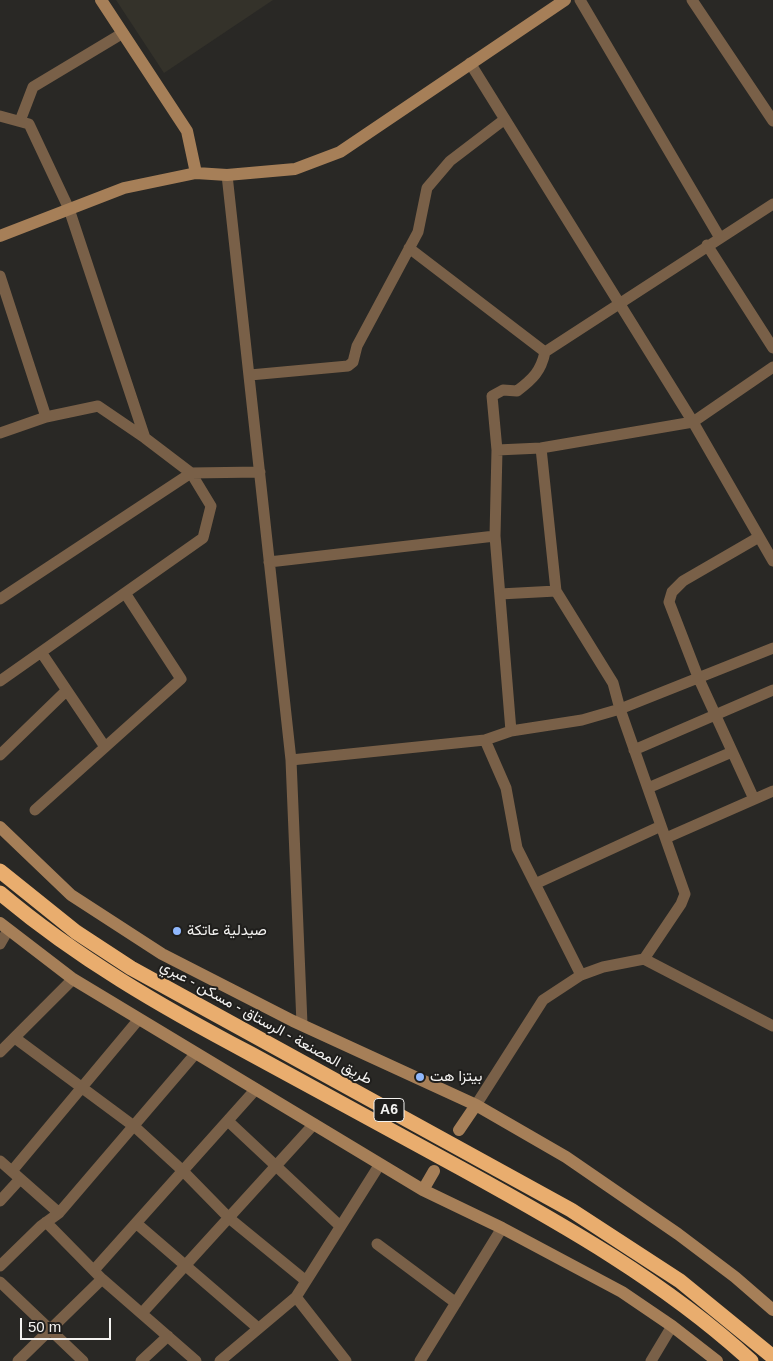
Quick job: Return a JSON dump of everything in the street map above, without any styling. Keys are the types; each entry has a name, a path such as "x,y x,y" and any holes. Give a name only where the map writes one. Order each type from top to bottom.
{"highway":[{"name":"طريق المصنعة - الرستاق - مسكن - عبري","path":"0,871 76,932 130,968 571,1210 680,1281 773,1357"},
{"name":"A6","path":"0,893 41,927 80,955 157,1003 582,1236 672,1297 751,1361"}],"street":[{"path":"101,0 187,131 196,173"},
{"path":"0,236 124,188 196,173 227,175 295,169 319,162 340,152 565,0"},
{"path":"580,0 720,238"},
{"path":"692,0 773,121"},
{"path":"20,121 33,87 123,33"},
{"path":"470,63 693,422 773,561"},
{"path":"0,116 29,124 69,209 145,438"},
{"path":"250,376 348,366 353,362 357,346 418,232 427,188 450,161 505,119"},
{"path":"227,175 291,760 302,1024"},
{"path":"511,731 495,536 497,450 492,396 503,390 517,391 534,378 542,367 545,352 707,245 773,204"},
{"path":"707,245 773,348"},
{"path":"409,248 545,352"},
{"path":"0,276 46,417"},
{"path":"497,450 541,448 693,422 773,367"},
{"path":"0,433 46,417 98,406 145,438 191,473 210,506 202,538 0,681"},
{"path":"541,448 556,591 612,684 685,894 682,904 644,959"},
{"path":"0,599 191,473 260,472"},
{"path":"269,562 495,536"},
{"path":"754,799 698,677 669,602 672,592 684,581 759,537"},
{"path":"500,594 556,591"},
{"path":"35,810 180,678 125,593"},
{"path":"291,760 485,740 511,731 582,720 620,709 773,648"},
{"path":"41,652 105,746"},
{"path":"634,750 773,690"},
{"path":"0,755 66,691"},
{"path":"485,740 506,788 517,848 582,975"},
{"path":"648,788 732,752"},
{"path":"666,838 773,791"},
{"path":"535,884 662,826"},
{"path":"0,827 71,895 162,954 302,1024 476,1106 566,1157 678,1234 735,1277 773,1310"},
{"path":"0,944 4,926 73,979 423,1190 502,1228 622,1292 672,1326 717,1361"},
{"path":"459,1130 543,1000 582,975 603,967 644,959 773,1027"},
{"path":"0,1052 73,979"},
{"path":"0,1201 16,1175 139,1018"},
{"path":"15,1038 135,1127 183,1171 229,1218 306,1281"},
{"path":"0,1266 46,1222 59,1213 135,1127 196,1053"},
{"path":"94,1270 256,1089"},
{"path":"228,1121 340,1226"},
{"path":"142,1314 314,1124"},
{"path":"0,1161 59,1213"},
{"path":"220,1361 296,1297 380,1164"},
{"path":"423,1190 434,1171"},
{"path":"46,1222 102,1279 196,1361"},
{"path":"136,1223 258,1328"},
{"path":"420,1361 502,1228"},
{"path":"376,1244 456,1303"},
{"path":"18,1361 102,1279"},
{"path":"0,1282 83,1361"},
{"path":"296,1297 346,1361"},
{"path":"651,1361 672,1326"},
{"path":"140,1361 168,1336"}],"shaded area":[{"path":"116,0 273,0 164,73"}],"place":[{"name":"صيدلية عاتكة","path":"177,931"},
{"name":"بيتزا هت","path":"420,1077"}]}
